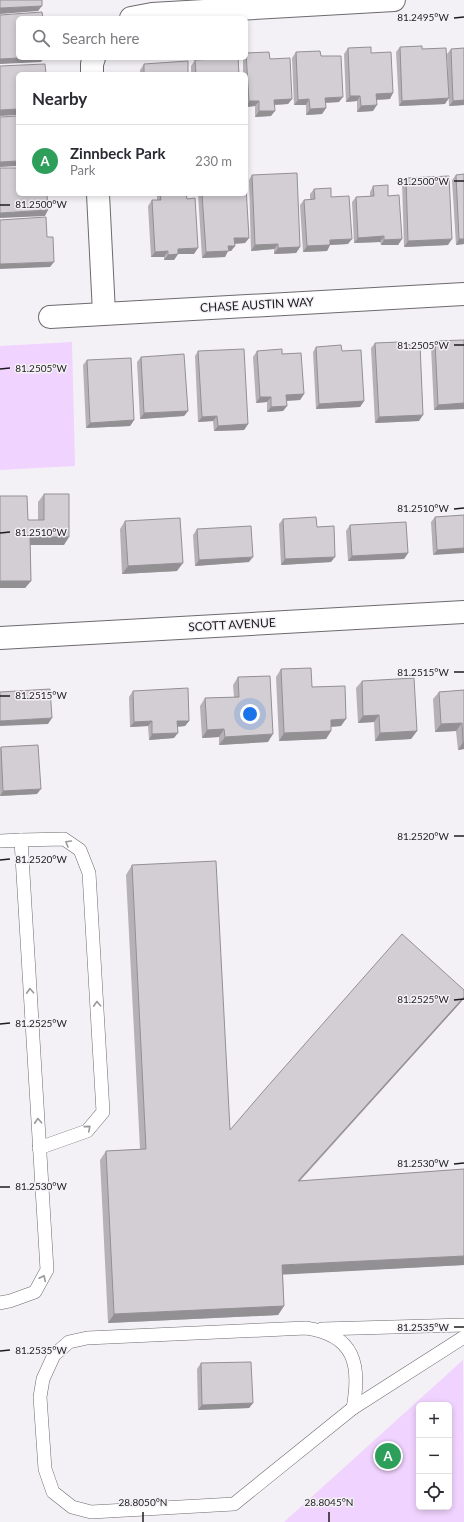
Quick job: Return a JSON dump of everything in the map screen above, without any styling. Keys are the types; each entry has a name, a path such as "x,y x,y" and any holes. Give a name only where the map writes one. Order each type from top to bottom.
{"street":[{"path":"142,16 152,14 394,0"},
{"path":"92,72 93,60"},
{"path":"98,196 104,313"},
{"name":"CHASE AUSTIN WAY","path":"50,316 464,294"},
{"name":"SCOTT AVENUE","path":"0,638 464,612"}],"lane":[{"path":"0,841 64,839 80,850 89,873 103,1112 86,1131 40,1148"},
{"path":"0,1303 36,1292 47,1270 21,840"},
{"path":"317,1330 464,1325"},
{"path":"353,1408 356,1389 356,1369 353,1358 346,1347 332,1335 317,1330 306,1328 87,1338 69,1342 54,1355 43,1379 40,1397 45,1469 53,1492 72,1507 91,1512 234,1504 353,1408 464,1337"}],"shaded area":[{"path":"72,342 75,466 0,470 0,346"},
{"path":"463,1360 464,1522 284,1522 416,1403 416,1510 452,1510 452,1402 417,1402"}],"building":[{"path":"0,0 42,0 42,6 0,8"},
{"path":"42,12 43,16 16,16 16,58 0,59 0,15"},
{"path":"422,46 422,49 446,48 449,98 402,101 400,47"},
{"path":"371,47 371,53 391,52 393,93 376,94 377,105 361,106 360,96 350,96 348,48"},
{"path":"464,48 464,100 453,101 451,49"},
{"path":"320,51 321,56 341,56 343,97 325,98 326,108 310,109 309,99 298,100 296,52"},
{"path":"269,52 270,59 290,58 292,99 274,100 275,111 259,111 259,101 249,101 246,60 248,60 248,53"},
{"path":"195,60 238,60 239,72 196,72"},
{"path":"188,61 188,72 144,72 144,64"},
{"path":"45,64 46,72 16,72 16,109 0,110 0,66"},
{"path":"16,116 16,161 0,162 0,117"},
{"path":"0,168 16,168 16,196 47,196 48,210 0,213"},
{"path":"297,173 300,247 278,248 278,244 255,245 252,175"},
{"path":"464,174 464,239 459,239 456,175"},
{"path":"449,176 452,239 408,241 406,178"},
{"path":"388,185 388,196 399,195 402,239 384,240 384,236 358,238 356,197 374,196 373,186"},
{"path":"331,188 331,197 349,196 352,239 330,240 330,245 307,246 304,200 315,199 314,189"},
{"path":"160,196 186,196 187,199 195,198 198,248 178,249 178,254 168,255 168,251 155,252 152,200 161,200"},
{"path":"202,196 247,196 249,238 234,238 235,246 228,246 229,251 206,252"},
{"path":"46,217 47,237 53,237 54,262 0,264 0,220"},
{"path":"464,340 464,403 438,405 435,341"},
{"path":"399,342 399,345 420,344 423,415 379,417 375,343"},
{"path":"341,345 342,351 361,350 364,401 319,404 316,347"},
{"path":"244,349 248,424 218,426 217,416 202,417 198,351"},
{"path":"282,349 282,354 301,353 304,394 286,395 287,406 271,407 271,397 260,397 257,351"},
{"path":"184,354 188,411 144,413 141,357"},
{"path":"131,358 134,420 90,423 87,360"},
{"path":"44,494 69,494 69,537 30,537 31,581 0,581 0,496 27,496 28,520 44,520"},
{"path":"464,515 464,548 437,550 435,517"},
{"path":"316,517 317,527 334,526 335,557 285,559 283,519"},
{"path":"180,518 183,563 128,566 125,521"},
{"path":"406,522 408,553 352,556 350,525"},
{"path":"251,526 253,557 199,560 197,529"},
{"path":"311,668 312,687 345,686 346,719 331,720 331,731 284,733 281,669"},
{"path":"270,676 273,734 225,737 224,729 207,730 205,698 239,697 238,677"},
{"path":"414,678 417,731 380,733 379,715 363,716 362,681"},
{"path":"188,688 189,721 177,721 178,733 152,734 152,721 134,722 133,691"},
{"path":"50,689 52,718 0,721 0,692"},
{"path":"464,690 463,742 462,723 441,724 439,692"},
{"path":"38,745 41,789 3,791 1,747"},
{"path":"216,861 230,1130 402,934 464,990 464,997 298,1181 464,1169 464,1256 282,1265 284,1306 114,1314 106,1151 146,1149 132,865"},
{"path":"251,1362 253,1403 202,1405 201,1363"}],"place":[{"name":"Zinnbeck Park","path":"388,1456"}]}
